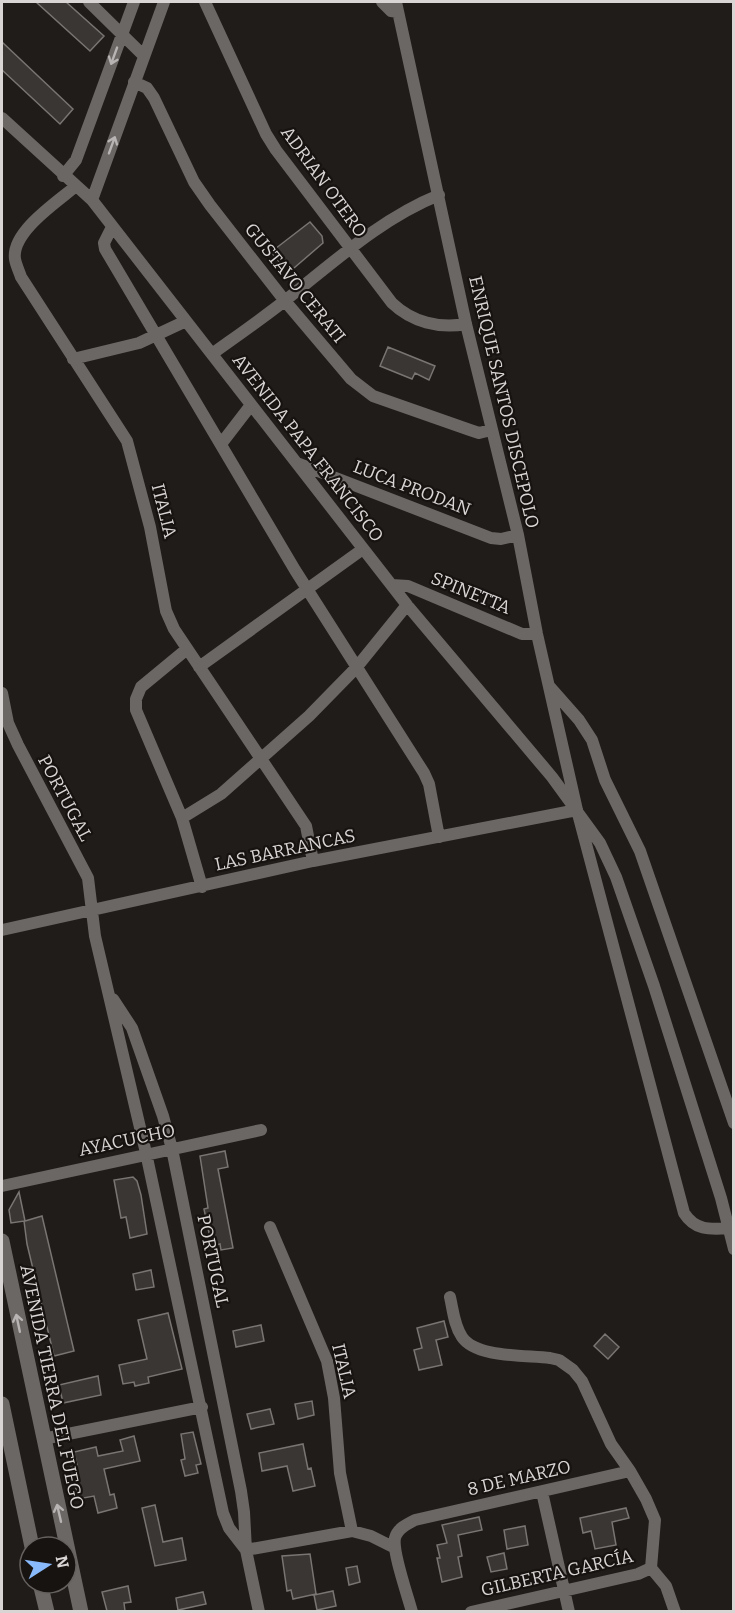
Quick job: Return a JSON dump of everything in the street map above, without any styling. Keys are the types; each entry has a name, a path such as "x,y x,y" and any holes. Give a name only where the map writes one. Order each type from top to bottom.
{"street":[{"path":"89,2 144,56"},
{"path":"63,176 76,160 134,2"},
{"path":"92,200 164,2"},
{"name":"ADRIAN OTERO","path":"205,2 266,134 349,249 392,303 413,319 448,328 466,324"},
{"path":"382,2 391,11 397,7"},
{"name":"ENRIQUE SANTOS DISCEPOLO","path":"397,7 466,324 518,534 548,685 577,810 684,1213 690,1222 700,1228 730,1228"},
{"name":"GUSTAVO CERATI","path":"134,82 147,88 154,98 194,182 210,205 285,301 351,379 373,396 479,433 491,430"},
{"name":"AVENIDA PAPA FRANCISCO","path":"2,118 92,200 294,462 407,605 552,777 600,843 616,877 654,986 730,1228 734,1255"},
{"name":"ITALIA","path":"75,186 25,230 17,243 14,258 21,277 128,441 150,527 166,610 174,629 306,826 313,861"},
{"path":"212,354 285,301 349,249 416,204 439,195"},
{"path":"112,227 104,243 105,249 307,589 426,779 439,837"},
{"path":"73,359 139,343 186,321"},
{"path":"221,444 251,405"},
{"name":"LUCA PRODAN","path":"294,462 491,538 501,539 518,534"},
{"path":"199,667 363,549"},
{"name":"SPINETTA","path":"392,585 408,586 522,634 537,633"},
{"path":"182,818 221,794 309,716 356,668 407,605"},
{"path":"187,649 141,687 136,699 136,710 182,818 202,886"},
{"path":"548,685 579,720 591,740 605,780 640,850 734,1123"},
{"name":"PORTUGAL","path":"2,693 8,723 18,745 88,878 95,936 146,1153 223,1513 229,1528 246,1550"},
{"name":"LAS BARRANCAS","path":"2,930 313,861 577,810"},
{"name":"PORTUGAL","path":"108,990 132,1028 164,1116 239,1481 244,1512 246,1550 259,1611"},
{"name":"AYACUCHO","path":"2,1186 146,1153 261,1130"},
{"name":"ITALIA","path":"270,1227 327,1361 334,1398 340,1473 352,1531"},
{"name":"AVENIDA TIERRA DEL FUEGO","path":"2,1241 81,1611"},
{"path":"450,1297 455,1320 462,1336 470,1346 483,1351 559,1360 573,1370 582,1381 611,1444 630,1471 655,1520 651,1568 666,1586 675,1611"},
{"path":"2,1404 6,1449 29,1535"},
{"path":"43,1439 202,1407"},
{"name":"8 DE MARZO","path":"395,1548 395,1536 404,1526 415,1520 630,1471"},
{"path":"542,1492 568,1611"},
{"path":"246,1550 352,1531 371,1536 395,1548 412,1611"},
{"name":"GILBERTA GARCÍA","path":"471,1611 638,1574 651,1568"},
{"path":"43,1595 47,1611"}],"building":[{"path":"36,2 66,2 104,36 90,51"},
{"path":"2,42 73,109 60,124 2,70"},
{"path":"310,222 322,236 323,243 294,268 281,264 271,252"},
{"path":"388,347 435,366 429,380 415,373 412,379 380,366"},
{"path":"225,1151 228,1167 218,1169 233,1248 221,1250 220,1244 212,1246 207,1224 204,1209 208,1208 200,1156"},
{"path":"133,1177 137,1181 141,1195 147,1234 130,1238 126,1217 121,1218 114,1180"},
{"path":"19,1192 25,1221 42,1216 74,1351 54,1356 27,1244 24,1221 11,1223 9,1210"},
{"path":"151,1270 154,1287 136,1290 133,1274"},
{"path":"168,1313 182,1369 148,1377 149,1383 135,1386 134,1382 123,1384 119,1365 147,1359 138,1320"},
{"path":"444,1321 448,1337 436,1340 442,1365 419,1370 414,1350 422,1348 417,1328"},
{"path":"261,1325 264,1341 236,1347 233,1331"},
{"path":"605,1334 619,1347 608,1359 594,1346"},
{"path":"98,1376 101,1395 63,1403 59,1385"},
{"path":"312,1401 314,1415 298,1419 295,1404"},
{"path":"270,1409 274,1424 251,1429 247,1414"},
{"path":"193,1432 201,1464 196,1465 198,1473 185,1476 181,1460 185,1459 181,1434"},
{"path":"134,1436 140,1461 104,1469 110,1495 114,1494 117,1508 98,1513 94,1496 78,1499 71,1467 77,1465 74,1452 96,1447 98,1456 123,1451 120,1440"},
{"path":"303,1444 308,1469 311,1468 315,1486 293,1491 287,1466 262,1471 259,1453"},
{"path":"155,1505 163,1542 182,1538 186,1560 155,1566 142,1508"},
{"path":"626,1508 629,1518 612,1522 616,1545 595,1549 591,1531 583,1533 580,1518"},
{"path":"479,1517 482,1530 458,1535 462,1556 458,1557 462,1577 442,1582 437,1545 447,1543 442,1525"},
{"path":"525,1526 528,1545 507,1549 504,1530"},
{"path":"504,1553 507,1569 491,1572 487,1557"},
{"path":"310,1554 316,1594 293,1599 291,1590 287,1591 282,1556"},
{"path":"357,1566 360,1582 349,1585 346,1568"},
{"path":"128,1586 131,1602 124,1603 125,1611 107,1611 102,1592"},
{"path":"333,1591 336,1606 317,1610 314,1595"},
{"path":"203,1592 206,1604 178,1610 176,1598"}]}
